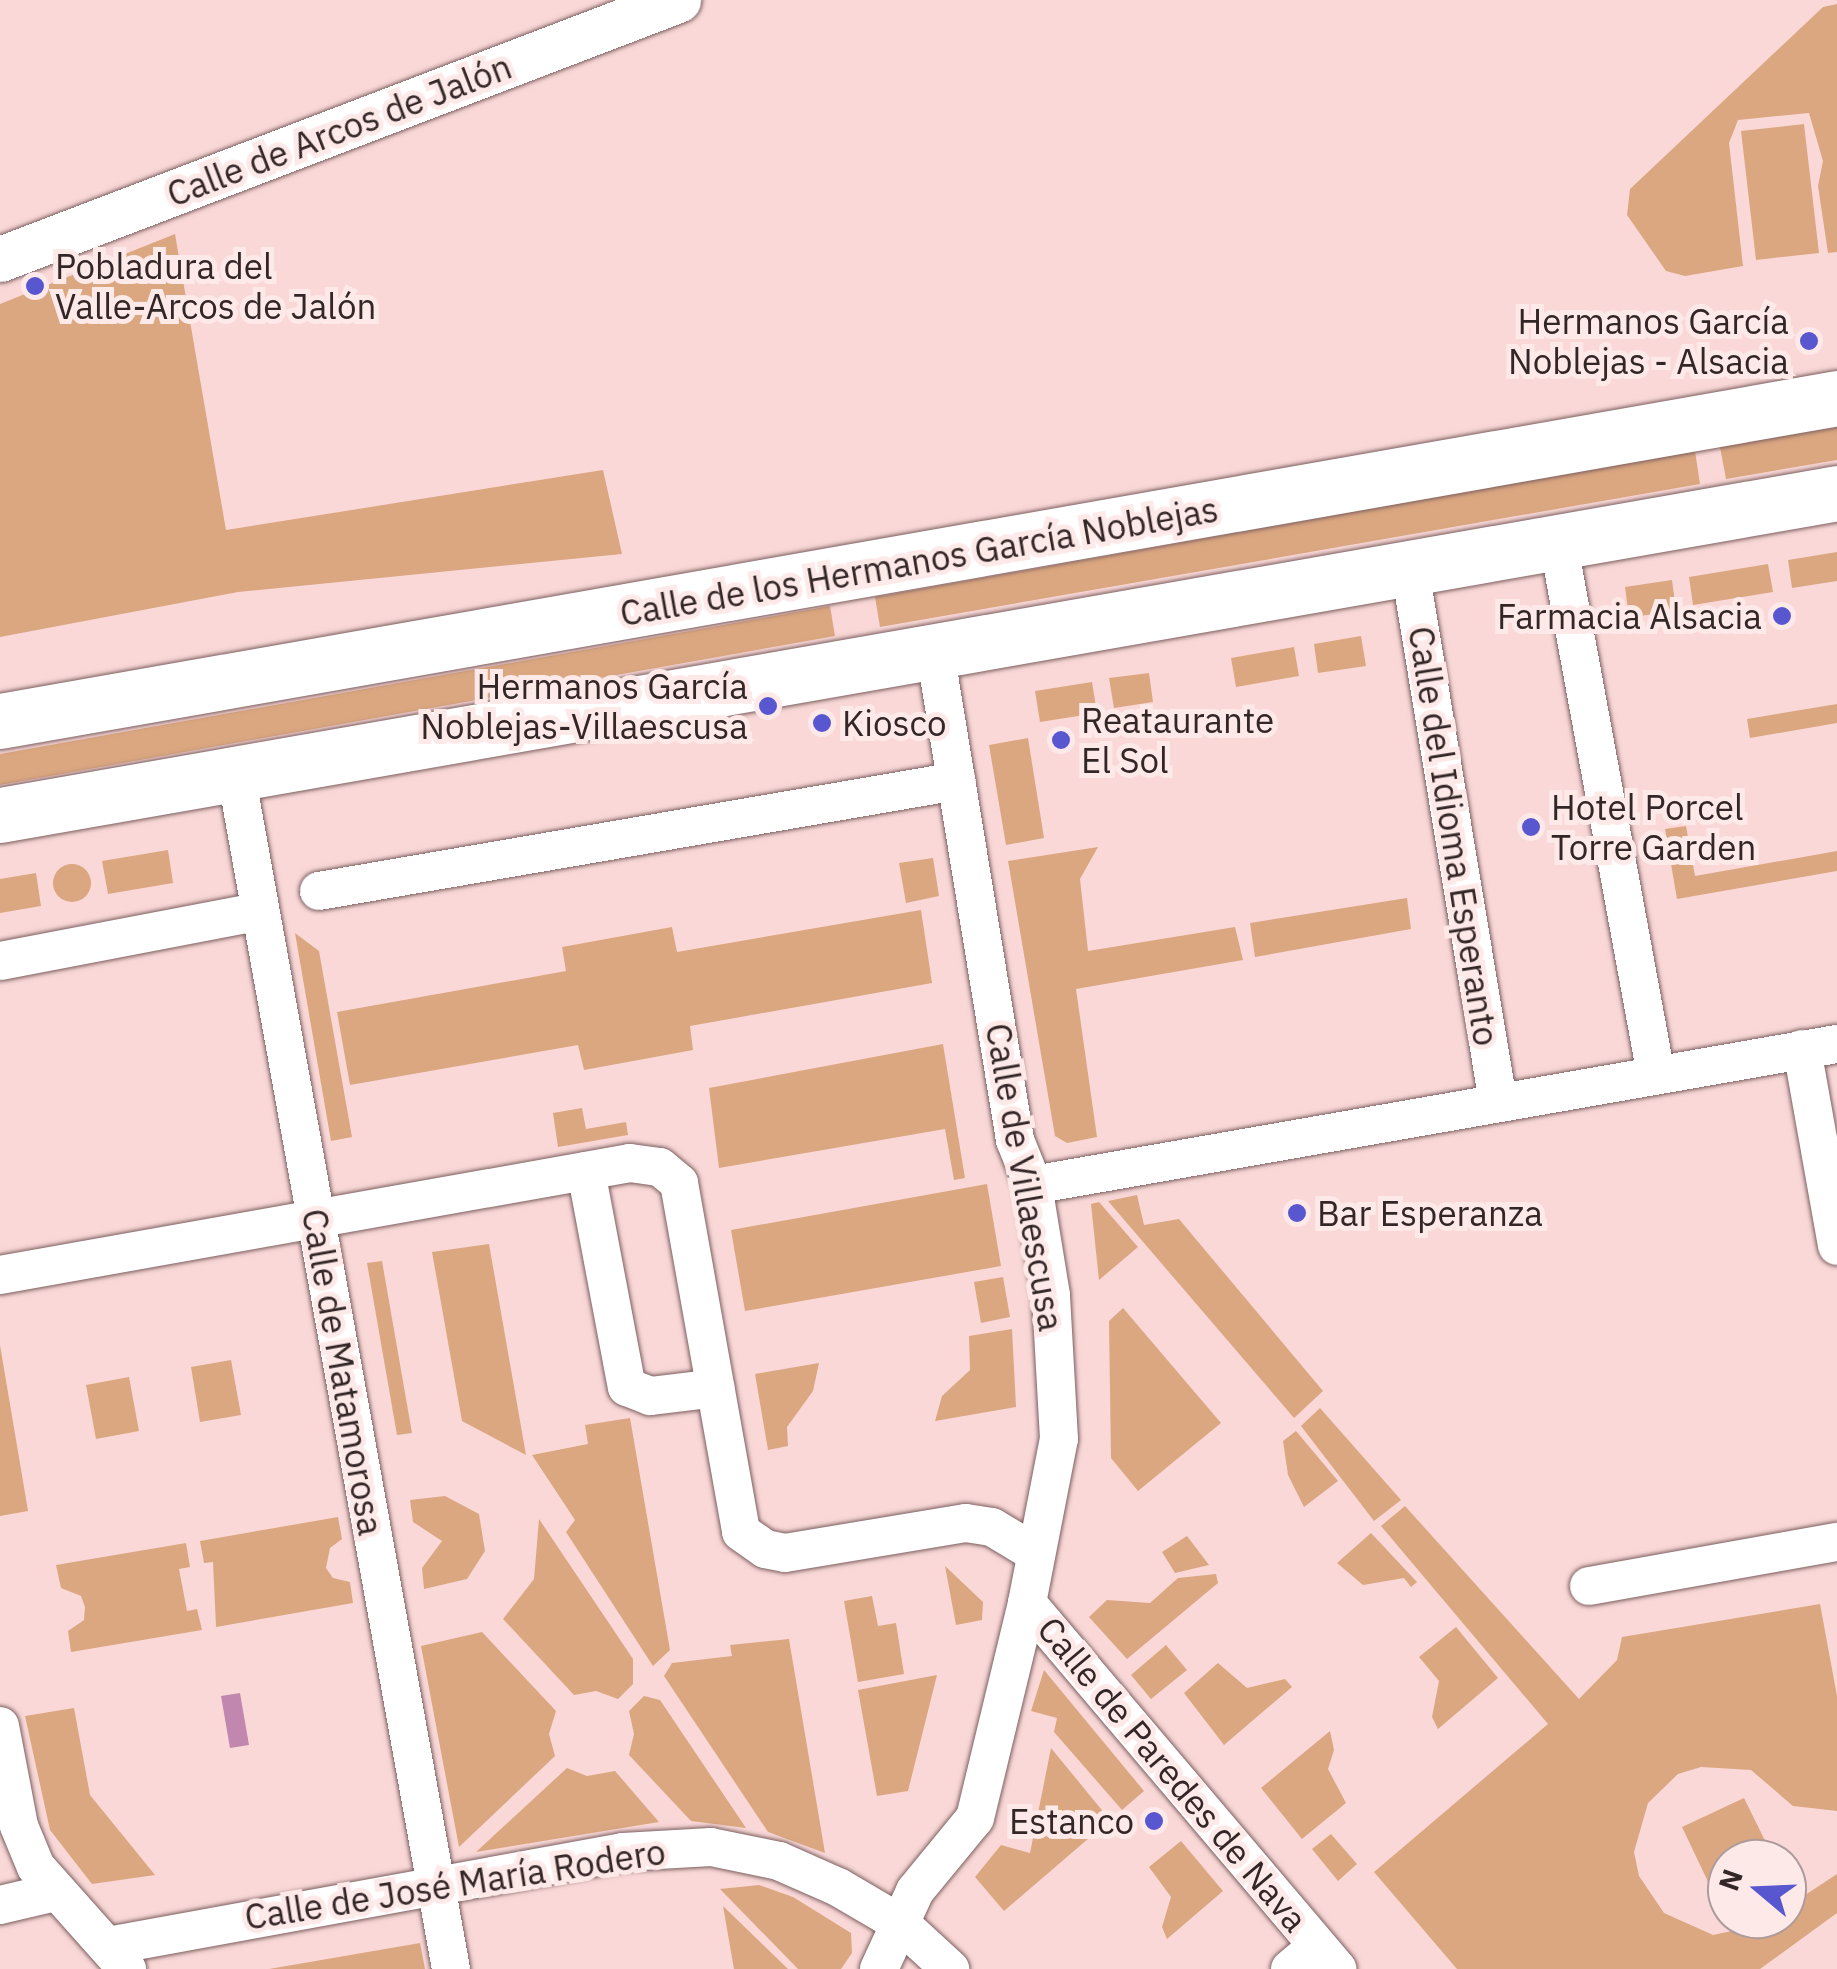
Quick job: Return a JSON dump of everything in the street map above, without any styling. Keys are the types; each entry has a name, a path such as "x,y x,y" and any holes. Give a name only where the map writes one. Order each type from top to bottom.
{"main road":[{"name":"Calle de los Hermanos García Noblejas","path":"0,721 1837,398"},
{"path":"0,815 1837,493"}],"street":[{"name":"Calle de Arcos de Jalón","path":"0,259 678,0"},
{"path":"1558,541 1656,1075"},
{"name":"Calle del Idioma Esperanto","path":"1410,570 1498,1102"},
{"name":"Calle de Villaescusa","path":"879,1969 915,1891 974,1818 1028,1603 1032,1551 1052,1474 1060,1394 1033,1185 1015,1140 934,652"},
{"name":"Calle de Matamorosa","path":"236,774 450,1969"},
{"path":"319,891 958,781"},
{"path":"0,961 258,912"},
{"path":"1033,1185 1820,1047 1837,1246"},
{"path":"0,1274 646,1163 674,1173 716,1388 736,1518 742,1532 765,1549 785,1553 966,1524 992,1527 1032,1551"},
{"path":"586,1171 626,1387 650,1396 716,1388"},
{"path":"1589,1586 1837,1542"},
{"name":"Calle de Paredes de Nava","path":"1028,1603 1315,1961"},
{"path":"0,1726 18,1826 36,1867 118,1957"},
{"name":"Calle de José María Rodero","path":"118,1957 623,1852 711,1846 779,1861 901,1924 950,1969"},
{"path":"0,1905 55,1892"}],"shaded area":[{"path":"1837,4 1837,252 1828,253 1818,186 1823,161 1809,113 1738,120 1729,143 1743,266 1685,276 1666,271 1627,215 1630,189 1823,7"},
{"path":"1804,124 1819,253 1756,260 1741,131"},
{"path":"175,234 226,530 603,470 622,554 238,592 0,637 0,304"},
{"path":"1837,427 1837,460 1726,479 1720,447"},
{"path":"1695,451 1700,484 880,627 875,597"},
{"path":"1837,552 1837,581 1792,588 1788,560"},
{"path":"1768,564 1773,592 1693,605 1689,577"},
{"path":"1672,580 1676,610 1629,618 1625,587"},
{"path":"830,606 835,636 0,785 0,754"},
{"path":"1361,636 1366,666 1318,673 1314,644"},
{"path":"1294,647 1299,676 1236,687 1231,658"},
{"path":"1149,673 1153,702 1114,708 1109,678"},
{"path":"1092,682 1097,713 1040,722 1035,691"},
{"path":"1837,704 1837,723 1750,738 1747,719"},
{"path":"1028,738 1044,838 1006,845 989,745"},
{"path":"1686,826 1695,876 1837,851 1837,871 1677,899 1665,829"},
{"path":"1098,847 1080,879 1088,951 1235,927 1243,960 1076,989 1097,1137 1067,1143 1055,1136 1008,861"},
{"path":"168,850 173,883 108,894 102,861"},
{"path":"933,858 939,896 906,903 899,863"},
{"path":"72,864 86,869 91,883 86,897 72,902 58,897 53,883 58,869"},
{"path":"36,873 41,906 0,913 0,879"},
{"path":"1407,898 1411,929 1255,957 1250,923"},
{"path":"921,910 932,983 690,1026 693,1050 584,1070 578,1045 350,1085 337,1012 566,971 562,947 672,927 677,952"},
{"path":"295,933 319,951 352,1137 331,1141"},
{"path":"943,1044 965,1178 954,1180 945,1129 719,1168 709,1088"},
{"path":"582,1108 586,1129 626,1122 628,1135 558,1147 553,1113"},
{"path":"987,1184 1001,1266 745,1311 731,1230"},
{"path":"1137,1195 1144,1225 1179,1219 1323,1391 1294,1418 1108,1201"},
{"path":"1099,1202 1138,1247 1099,1280 1091,1204"},
{"path":"489,1244 526,1455 462,1421 432,1252"},
{"path":"382,1261 412,1433 397,1435 367,1263"},
{"path":"1003,1277 1010,1317 981,1323 974,1282"},
{"path":"1123,1308 1221,1423 1138,1491 1111,1458 1109,1321"},
{"path":"1012,1329 1016,1407 935,1421 942,1396 970,1370 969,1336"},
{"path":"0,1345 28,1511 0,1516"},
{"path":"231,1360 241,1415 200,1422 191,1367"},
{"path":"819,1363 813,1391 787,1427 788,1446 768,1450 755,1374"},
{"path":"129,1377 139,1431 96,1439 86,1385"},
{"path":"1320,1408 1401,1500 1374,1521 1301,1426"},
{"path":"630,1418 670,1650 653,1666 566,1532 575,1520 532,1455 588,1444 585,1425"},
{"path":"1296,1431 1338,1481 1304,1507 1288,1475 1283,1441"},
{"path":"445,1496 479,1514 485,1551 467,1579 424,1589 422,1568 442,1541 413,1522 410,1500"},
{"path":"1405,1506 1579,1699 1617,1660 1622,1637 1820,1604 1837,1696 1837,1811 1793,1806 1751,1770 1701,1767 1678,1774 1648,1803 1634,1852 1639,1876 1664,1913 1707,1932 1707,1939 1801,1939 1760,1969 1457,1969 1374,1872 1548,1724 1381,1526"},
{"path":"338,1517 342,1539 330,1548 326,1568 333,1578 350,1582 353,1603 216,1627 213,1562 204,1563 200,1541"},
{"path":"539,1519 633,1659 633,1684 618,1699 596,1691 574,1695 503,1619 534,1579"},
{"path":"1371,1533 1417,1582 1411,1587 1404,1578 1363,1585 1337,1563"},
{"path":"1187,1536 1209,1565 1175,1573 1162,1552"},
{"path":"186,1543 190,1567 179,1569 187,1611 197,1609 202,1630 71,1652 68,1631 84,1620 85,1607 81,1596 61,1588 56,1565"},
{"path":"945,1566 983,1602 982,1620 956,1625"},
{"path":"1216,1574 1218,1583 1127,1659 1089,1617 1107,1600 1150,1603 1178,1578"},
{"path":"872,1596 878,1626 896,1623 904,1674 858,1682 844,1601"},
{"path":"1456,1627 1498,1678 1438,1729 1432,1717 1439,1681 1419,1657"},
{"path":"482,1632 556,1711 549,1734 555,1756 459,1847 421,1646"},
{"path":"789,1639 825,1853 768,1832 664,1676 672,1663 732,1656 730,1645"},
{"path":"1166,1645 1187,1670 1151,1699 1131,1675"},
{"path":"1218,1663 1247,1688 1285,1679 1292,1687 1224,1745 1184,1693"},
{"path":"1044,1670 1144,1791 1122,1810 1054,1732 1057,1718 1031,1711"},
{"path":"937,1675 908,1791 877,1796 858,1690"},
{"path":"240,1693 249,1745 230,1748 221,1696"},
{"path":"644,1696 660,1700 746,1828 691,1821 629,1755 634,1734 629,1711"},
{"path":"74,1708 90,1795 155,1875 92,1884 50,1830 25,1716"},
{"path":"1330,1731 1334,1750 1328,1769 1346,1803 1302,1839 1261,1788"},
{"path":"1051,1748 1110,1820 1004,1911 975,1877 1001,1845 1030,1853"},
{"path":"567,1768 587,1776 615,1771 659,1822 476,1852"},
{"path":"1744,1798 1764,1839 1707,1839 1707,1880 1682,1827"},
{"path":"1331,1834 1357,1864 1338,1881 1312,1849"},
{"path":"1181,1841 1223,1891 1167,1939 1162,1927 1171,1897 1149,1867"},
{"path":"1837,1874 1837,1913 1807,1935 1807,1894"},
{"path":"759,1885 793,1897 851,1933 852,1953 841,1969 798,1969 720,1889"},
{"path":"723,1906 788,1969 734,1969"},
{"path":"420,1943 425,1969 269,1969"}],"place":[{"name":"Pobladura del Valle-Arcos de Jalón","path":"35,286"},
{"name":"Hermanos García Noblejas - Alsacia","path":"1809,341"},
{"name":"Farmacia Alsacia","path":"1782,616"},
{"name":"Hermanos García Noblejas-Villaescusa","path":"768,706"},
{"name":"Kiosco","path":"822,723"},
{"name":"Reataurante El Sol","path":"1061,740"},
{"name":"Hotel Porcel Torre Garden","path":"1531,827"},
{"name":"Bar Esperanza","path":"1297,1213"},
{"name":"Estanco","path":"1154,1821"}]}
